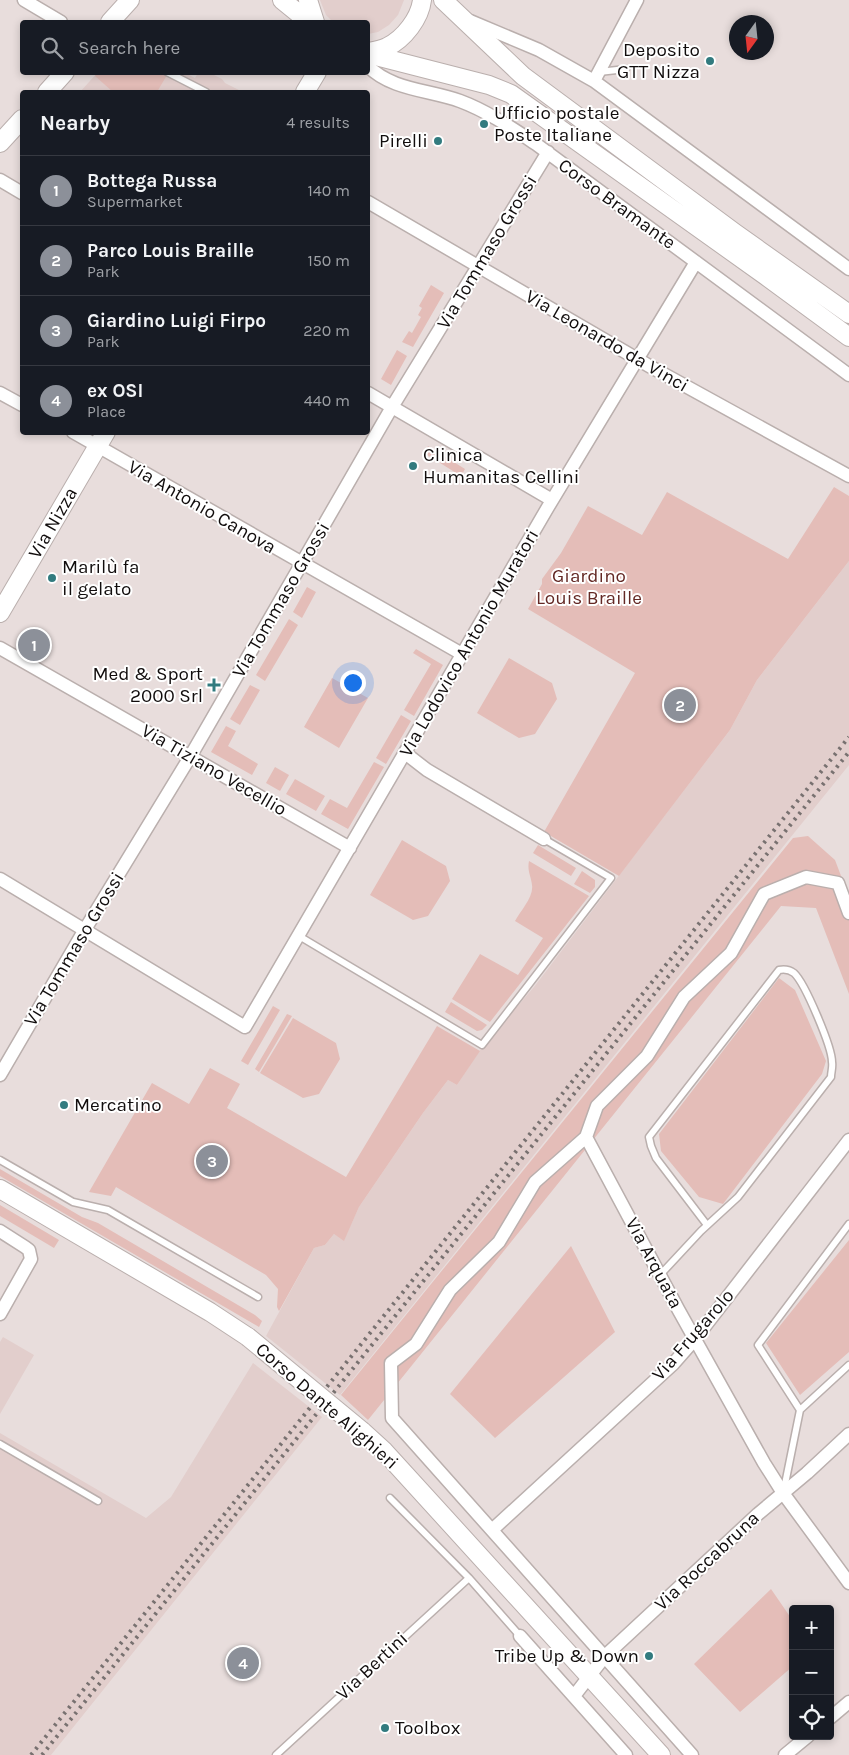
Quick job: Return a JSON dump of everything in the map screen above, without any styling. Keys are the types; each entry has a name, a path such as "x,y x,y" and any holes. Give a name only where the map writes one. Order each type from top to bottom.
{"main road":[{"path":"112,20 130,0"},
{"path":"282,0 307,20"},
{"path":"308,0 314,20"},
{"path":"370,52 387,47 410,28 422,0"},
{"name":"Corso Bramante","path":"443,0 522,76 770,268 849,337"},
{"name":"Corso Bramante","path":"370,54 489,85 511,94 770,268 849,314"},
{"path":"48,90 62,75"},
{"path":"306,90 315,75"},
{"path":"0,143 20,121"},
{"name":"Via Nizza","path":"0,613 102,439"},
{"name":"Corso Dante Alighieri","path":"0,1189 210,1312 248,1337 362,1431 391,1458 661,1755"}],"street":[{"path":"24,0 59,20"},
{"path":"596,76 637,0"},
{"name":"Corso Bramante","path":"459,15 473,23 539,50 580,73 596,76 849,269"},
{"name":"Corso Bramante","path":"370,68 397,84 460,101 494,117 548,152 849,375"},
{"name":"Via Tommaso Grossi","path":"0,1075 84,931 190,757 392,407 548,152"},
{"path":"0,180 20,192"},
{"name":"Via Leonardo da Vinci","path":"370,203 638,359 849,476"},
{"name":"Via Lodovico Antonio Muratori","path":"84,931 245,1027 552,500 696,262"},
{"path":"0,393 20,404"},
{"path":"370,394 552,500"},
{"name":"Via Antonio Canova","path":"85,435 102,439 301,564 462,654"},
{"name":"Via Tiziano Vecellio","path":"0,648 350,848"},
{"path":"404,754 427,770 544,839"},
{"path":"586,1137 597,1106 647,1056 684,997 730,952 764,894 806,877 838,883 849,912"},
{"path":"0,879 84,931"},
{"name":"Via Arquata","path":"586,1137 764,1463 783,1493 849,1583"},
{"name":"Corso Dante Alighieri","path":"586,1137 535,1182 499,1242 450,1290 416,1344 391,1363 392,1418 692,1755"},
{"name":"Via Frugarolo","path":"492,1530 673,1364 849,1140"},
{"path":"0,1231 25,1246 30,1254 29,1264 0,1314"},
{"name":"Via Roccabruna","path":"574,1696 605,1656 758,1514 849,1434"},
{"path":"520,1636 626,1755"},
{"path":"834,1715 849,1702"},
{"path":"785,1755 803,1740"}],"lane":[{"path":"596,76 626,69"},
{"path":"173,75 202,90"},
{"path":"298,936 482,1045 611,878 544,839"},
{"path":"660,1275 707,1225 738,1196 830,1077 833,1061 824,1034 803,986 793,972 783,969 779,970 649,1137 656,1158 707,1225"},
{"path":"0,1160 72,1202 108,1210 258,1297"},
{"path":"800,1410 758,1345 849,1224"},
{"path":"783,1493 800,1410 849,1365"},
{"path":"0,1444 98,1501"},
{"path":"390,1498 469,1578 520,1636"},
{"name":"Via Bertini","path":"276,1755 469,1578"}],"shaded area":[{"path":"320,0 404,0 398,15 389,25 378,32 370,34 370,20 331,20 326,15"},
{"path":"95,75 189,75 195,78 197,75 214,75 239,90 82,90"},
{"path":"849,561 849,765 340,1395 266,1336 314,1248 325,1245 334,1234 344,1240 359,1207 423,1113 448,1080 457,1085 480,1050 534,987 730,730 757,680"},
{"path":"3,1337 34,1355 0,1414 0,1342"},
{"path":"253,1363 322,1417 51,1755 0,1755 0,1433 146,1518 171,1497"}],"green space":[{"path":"167,75 158,90 111,90 95,76"},
{"path":"431,285 444,293 413,347 402,342 409,331 412,333 421,317 418,315 422,308 419,306"},
{"path":"397,350 407,356 391,385 381,379"},
{"path":"428,446 465,469 461,476 424,453"},
{"name":"Giardino Louis Braille","path":"834,487 849,496 849,561 757,680 730,730 619,876 544,832 635,673 528,609 542,584 542,579 561,553 588,506 642,535 667,492 788,559"},
{"path":"307,587 316,592 302,618 293,612"},
{"path":"289,619 298,625 265,681 256,675"},
{"path":"416,649 443,665 414,716 404,710 431,664 413,653"},
{"path":"509,658 552,683 557,699 535,734 519,738 477,713"},
{"path":"332,678 368,698 339,748 304,727"},
{"path":"250,685 260,690 240,725 230,719"},
{"path":"401,715 411,721 386,764 376,758"},
{"path":"226,726 236,731 228,746 258,764 252,775 211,752"},
{"path":"374,762 384,767 348,829 321,814 330,799 347,808"},
{"path":"275,767 289,775 280,791 266,783"},
{"path":"295,779 325,796 316,811 286,794"},
{"path":"808,836 835,860 849,897 849,994 816,908 781,906 368,1420 341,1395 793,838"},
{"path":"402,840 446,866 450,881 428,916 413,920 370,895"},
{"path":"538,845 576,868 571,876 533,853"},
{"path":"529,861 589,896 490,1022 452,999 480,954 518,975 543,938 515,921 529,899 532,890 528,868"},
{"path":"582,871 595,880 595,887 590,893 574,884"},
{"path":"779,978 795,990 826,1061 822,1074 723,1204 699,1197 661,1151 659,1134"},
{"path":"451,1002 487,1025 482,1030 477,1031 445,1012"},
{"path":"273,1006 280,1010 248,1065 241,1061"},
{"path":"287,1014 292,1016 259,1072 255,1069"},
{"path":"293,1018 336,1043 340,1059 319,1094 303,1098 260,1073"},
{"path":"437,1026 480,1051 457,1085 448,1080 423,1113 359,1207 344,1241 334,1234 325,1245 314,1248 279,1311 277,1307 278,1289 266,1275 116,1187 111,1196 89,1192 152,1083 189,1104 210,1068 240,1084 227,1108 346,1177"},
{"path":"0,1169 82,1217 98,1223 255,1315 262,1321 259,1327 0,1176"},
{"path":"0,1205 59,1240 54,1248 0,1216"},
{"path":"849,1240 849,1352 800,1395 766,1343"},
{"path":"571,1246 615,1332 495,1438 450,1394"},
{"path":"771,1589 789,1615 789,1669 740,1712 694,1664"}],"railway":[{"path":"31,1755 849,737"},
{"path":"42,1755 849,752"}],"place":[{"name":"Deposito GTT Nizza","path":"710,61"},
{"name":"Ufficio postale Poste Italiane","path":"484,124"},
{"name":"Pirelli","path":"438,141"},
{"name":"Clinica Humanitas Cellini","path":"413,466"},
{"name":"Marilù fa il gelato","path":"52,578"},
{"name":"Bottega Russa","path":"34,645"},
{"name":"Med & Sport 2000 Srl","path":"214,685"},
{"name":"Parco Louis Braille","path":"680,705"},
{"name":"Mercatino","path":"64,1105"},
{"name":"Giardino Luigi Firpo","path":"212,1161"},
{"name":"Tribe Up & Down","path":"649,1656"},
{"name":"ex OSI","path":"243,1663"},
{"name":"Toolbox","path":"385,1728"}]}
